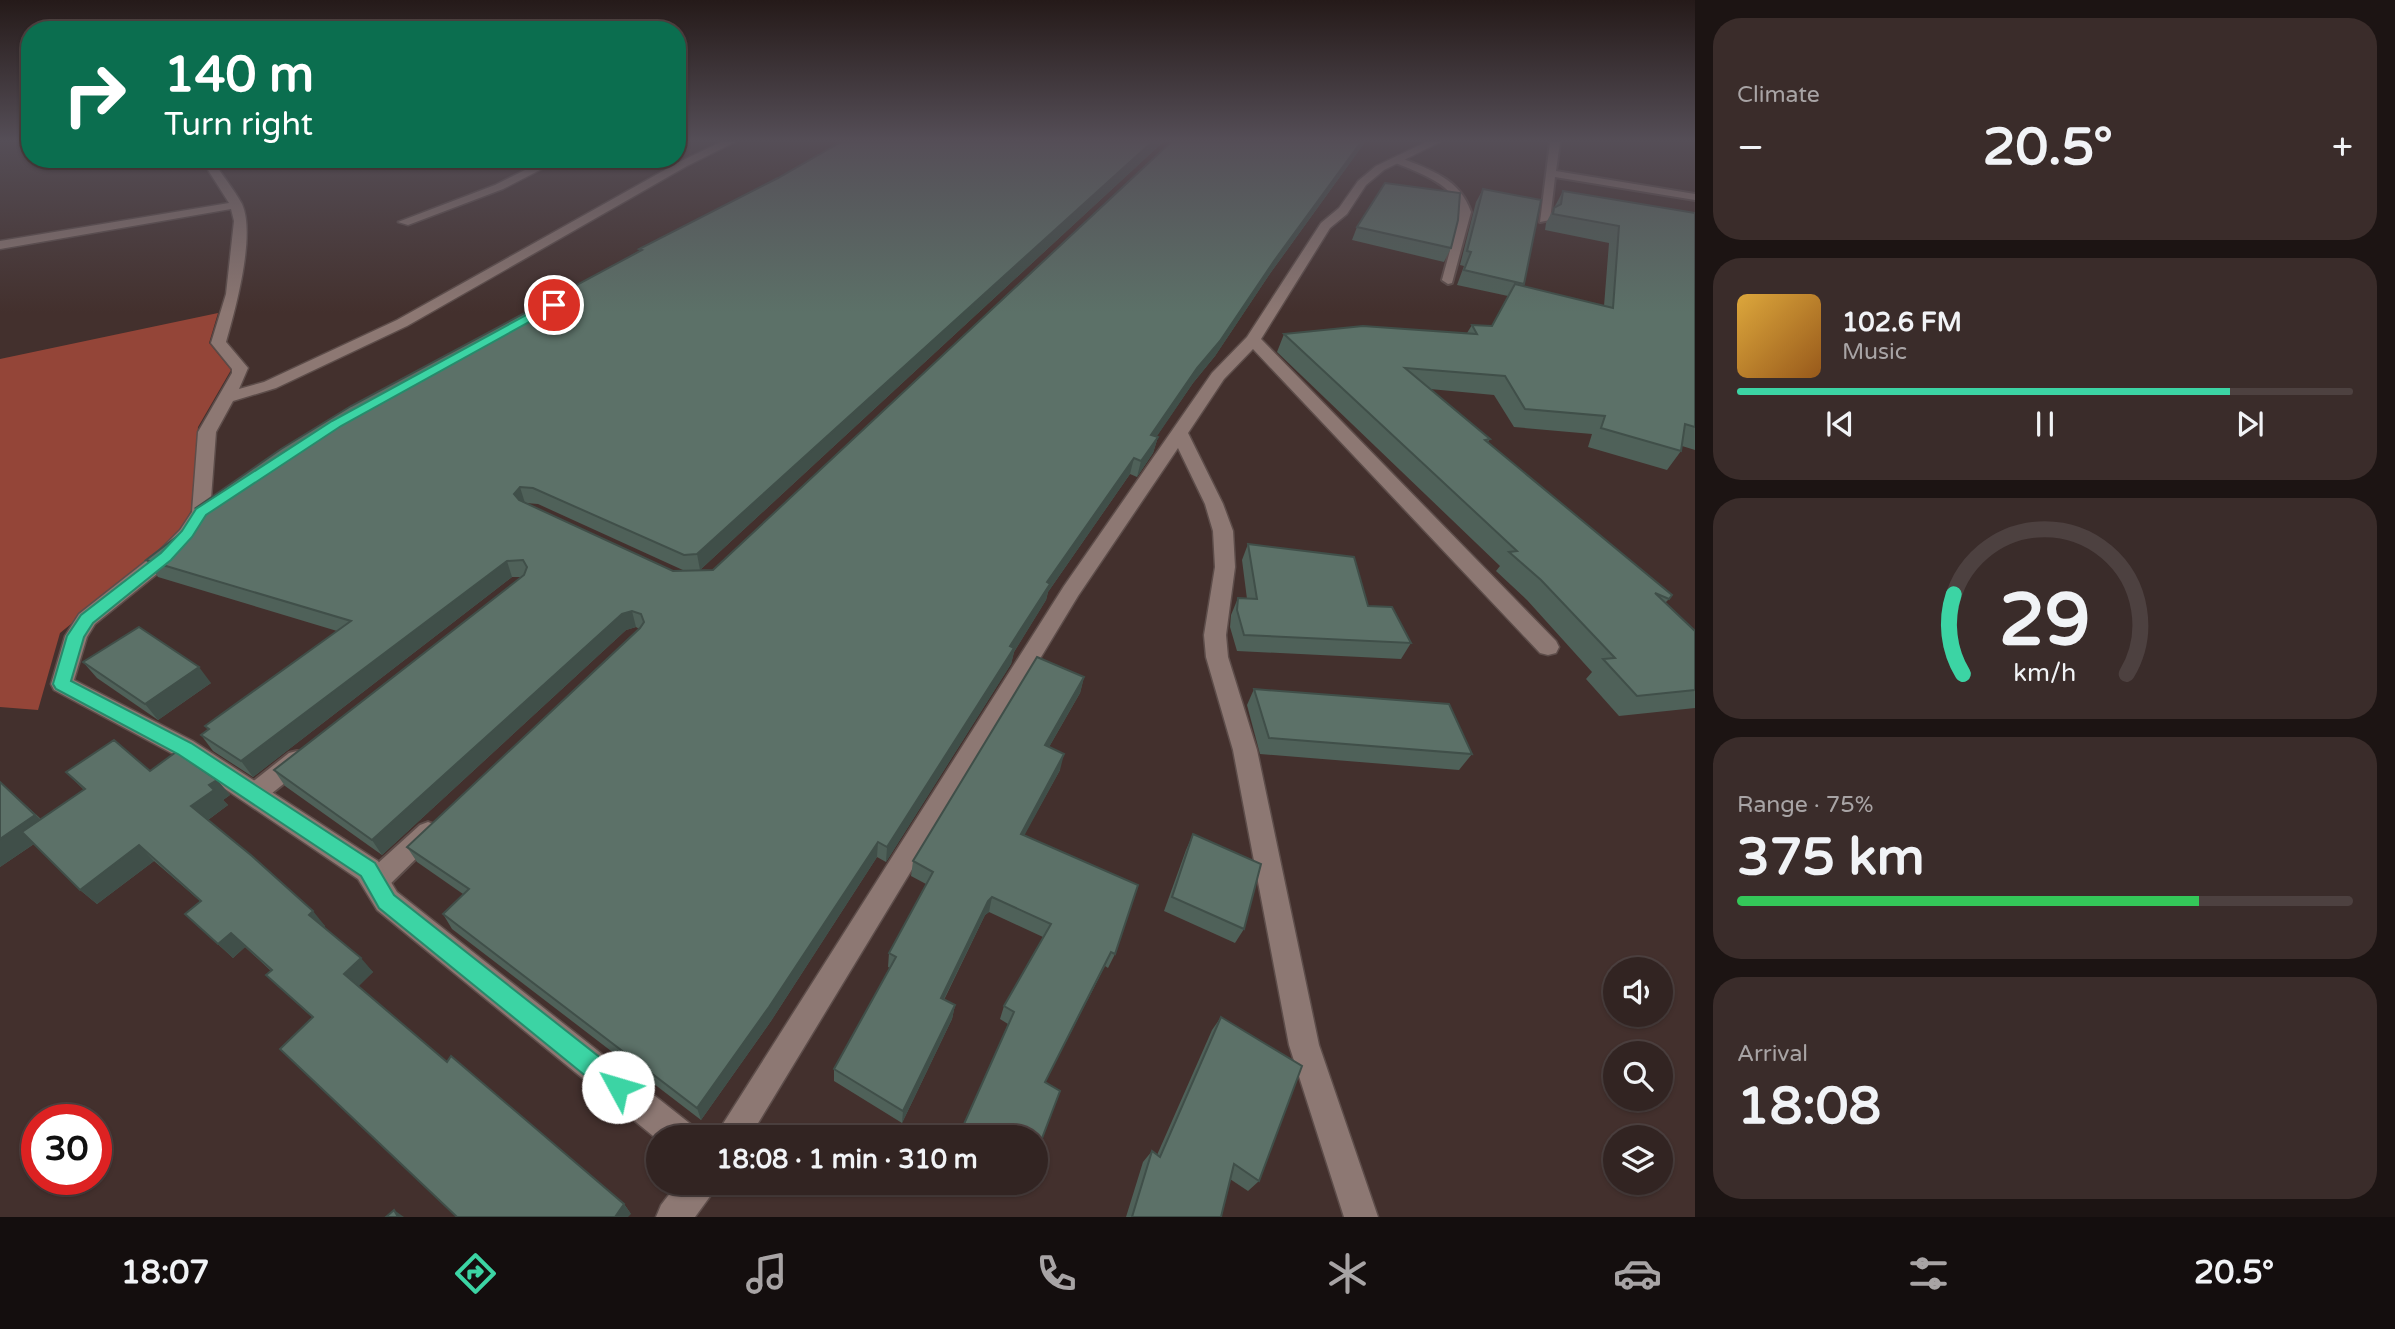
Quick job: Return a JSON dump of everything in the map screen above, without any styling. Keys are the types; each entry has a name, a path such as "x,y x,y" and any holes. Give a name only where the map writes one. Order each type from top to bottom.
{"street":[{"path":"232,199 240,221 233,294 218,343 240,368 240,373 207,432 206,508 166,556 87,619 76,636 62,684 184,748 368,870 387,901 665,1125"},
{"path":"404,222 467,199"},
{"path":"225,398 270,385 402,323 622,199"},
{"path":"738,1125 1071,591 1217,376 1253,340 1325,226 1352,199"},
{"path":"0,245 236,205"},
{"path":"1253,340 1548,647"},
{"path":"1179,432 1214,504 1223,531 1225,567 1215,635 1217,657 1245,750 1304,1045 1361,1217"},
{"path":"673,1217 690,1195"}],"lane":[{"path":"1448,280 1465,212 1461,199"},
{"path":"1544,220 1547,199"},
{"path":"254,794 318,744"},
{"path":"375,882 445,816"}],"shaded area":[{"path":"218,313 209,343 231,370 198,427 191,511 174,540 60,633 38,710 0,707 0,359"}],"building":[{"path":"737,199 1089,199 697,554 684,555 533,488 520,487 514,494 519,500 673,571 713,570 1110,199 1319,199 1151,435 1158,437 1141,461 1134,458 1047,582 1050,584 1010,646 1014,648 887,847 878,842 769,1007 697,1108 443,914 469,889 407,847 640,628 644,622 641,614 632,611 622,614 372,840 274,770 524,575 527,567 523,560 507,561 241,761 201,735 209,729 205,726 351,621 146,560 209,512 196,508 281,449 351,406 642,250 639,249"},
{"path":"1375,199 1460,199 1451,248 1357,227"},
{"path":"1480,199 1541,200 1524,284 1464,270 1471,252 1467,251"},
{"path":"1562,199 1610,199 1695,213 1695,427 1685,424 1681,451 1601,428 1605,416 1525,409 1505,376 1405,368 1490,439 1485,440 1672,595 1669,599 1655,593 1695,631 1695,690 1637,696 1603,659 1615,658 1541,580 1509,552 1517,551 1284,334 1363,326 1477,334 1472,325 1492,326 1515,284 1613,308 1619,226 1553,214 1554,208 1561,204"},
{"path":"1248,544 1354,557 1368,606 1392,607 1411,643 1244,635 1237,610 1238,598 1257,599"},
{"path":"139,627 199,667 145,704 83,662"},
{"path":"1037,657 1084,677 1045,745 1064,754 1021,834 1138,885 1115,954 1111,952 1045,1082 1060,1091 1047,1125 964,1125 1014,1012 1004,1006 1051,924 992,897 941,998 955,1005 903,1111 834,1069 896,957 889,953 933,872 913,861"},
{"path":"1254,689 1449,704 1472,754 1269,738"},
{"path":"114,740 150,771 176,752 217,780 209,785 214,790 191,806 252,856 313,911 309,915 361,958 344,974 447,1062 451,1056 624,1204 615,1217 457,1217 280,1049 313,1017 266,975 272,970 231,933 218,944 185,914 201,901 139,845 80,890 22,832 85,789 66,772"},
{"path":"0,782 35,815 0,839"},
{"path":"1193,834 1261,864 1244,929 1172,897"},
{"path":"1221,1017 1302,1066 1259,1181 1234,1164 1221,1217 1132,1217 1152,1151 1160,1157"},
{"path":"394,1210 398,1217 386,1217"}],"route":[{"path":"554,305 336,424 201,512 187,534 166,556 87,619 76,636 62,684 184,748 368,870 387,901 618,1087"}]}
